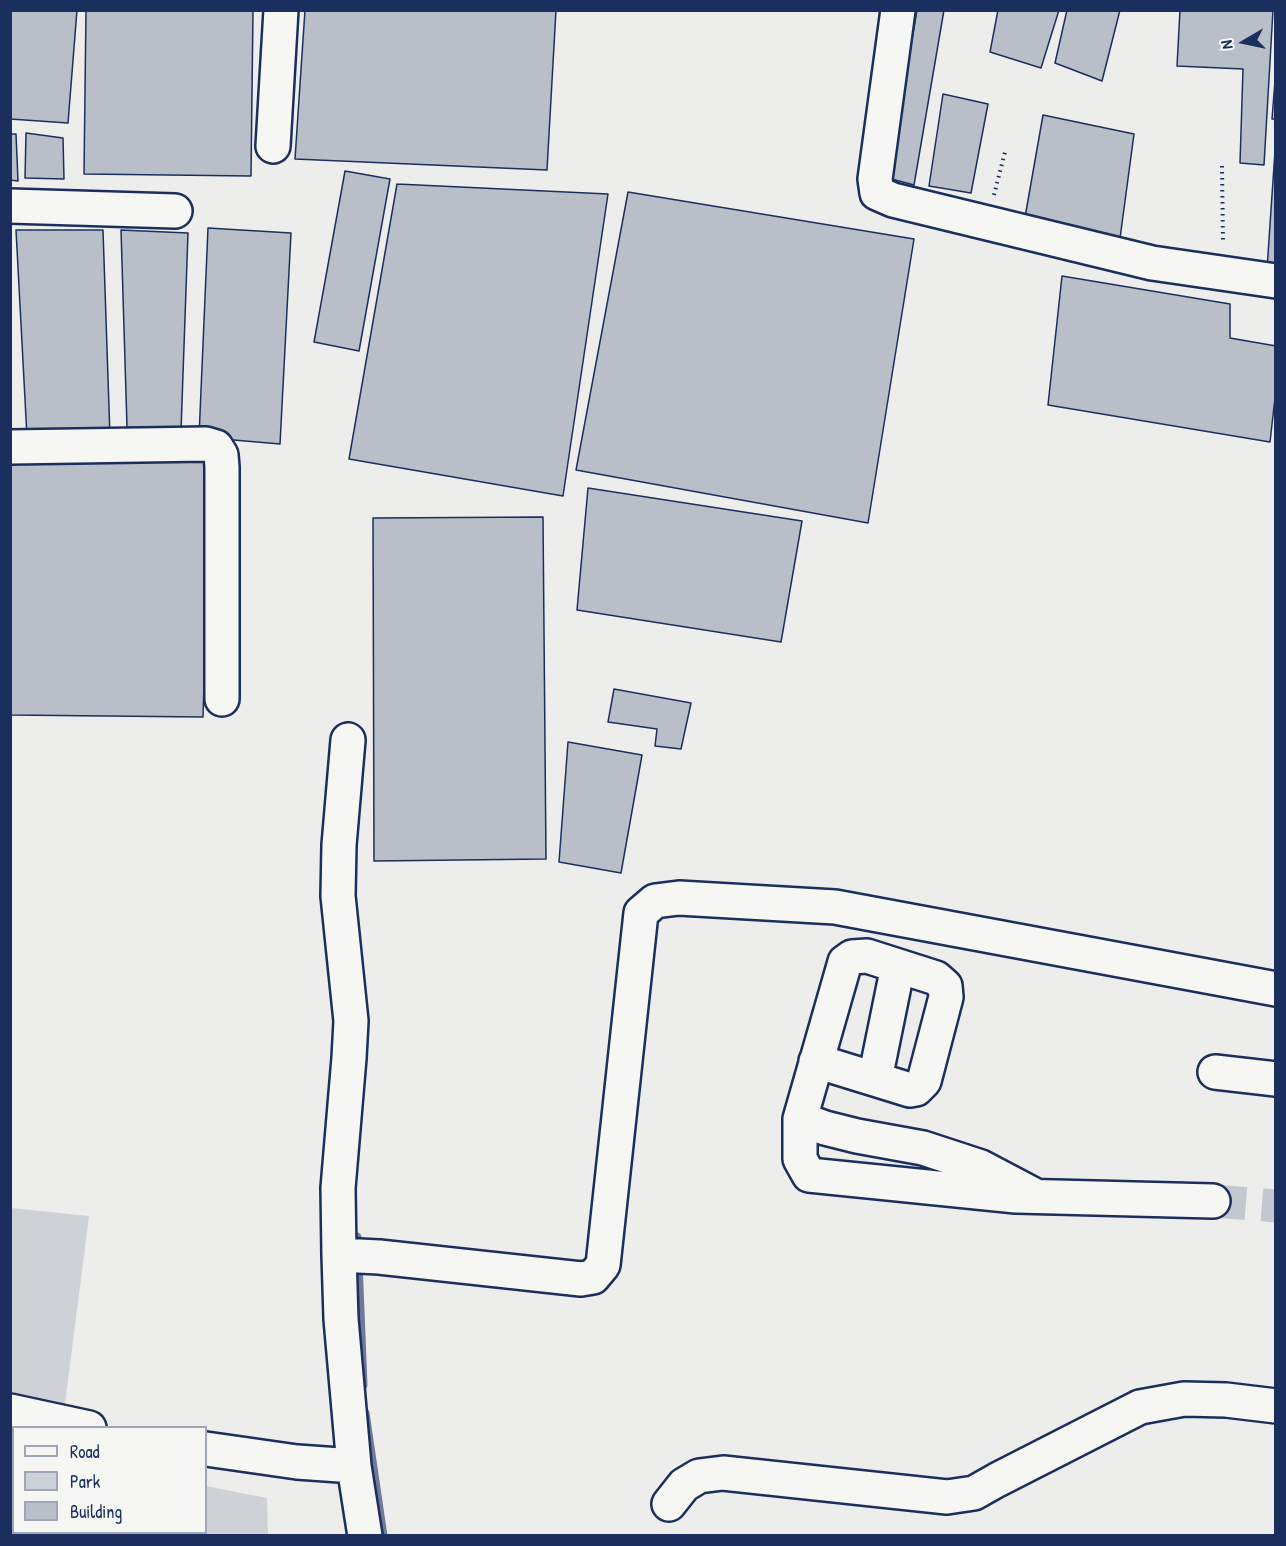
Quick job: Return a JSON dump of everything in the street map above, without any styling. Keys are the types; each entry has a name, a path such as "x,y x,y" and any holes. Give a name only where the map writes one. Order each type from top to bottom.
{"street":[{"path":"273,146 281,10"},
{"path":"898,10 875,179 877,193 893,200 1152,263 1275,281"},
{"path":"10,206 176,211"},
{"path":"10,447 206,444 216,447 221,455 222,467 222,699"},
{"path":"348,740 339,846 338,896 351,1022 338,1188 349,1255 340,1318 354,1466 365,1536"},
{"path":"349,1255 581,1279 593,1277 603,1265 641,913 656,901 679,898 835,907 1275,989"},
{"path":"816,1061 910,1090 916,1089 924,1081 946,997 945,986 936,978 867,956 852,957 845,962 816,1061 800,1119 800,1158 809,1174 1005,1195 1213,1201"},
{"path":"875,1079 898,966"},
{"path":"1215,1072 1275,1079"},
{"path":"800,1119 857,1136 923,1148 981,1167 1036,1196"},
{"path":"669,1504 684,1485 699,1476 723,1473 947,1497 974,1494 1140,1407 1184,1400 1226,1400 1275,1406"},
{"path":"10,1411 79,1426"},
{"path":"207,1449 297,1462 354,1466"}],"path":[{"path":"987,223 1005,152"},
{"path":"1222,166 1224,274"}],"green space":[{"path":"11,1208 89,1216 62,1426 12,1426 12,1534 207,1534 207,1486 267,1498 268,1535 11,1536"}],"building":[{"path":"10,10 77,10 68,123 10,119"},
{"path":"86,10 253,10 251,176 84,174"},
{"path":"305,10 556,10 547,170 295,159"},
{"path":"917,10 944,10 914,185 888,178"},
{"path":"998,10 1059,10 1041,68 990,52"},
{"path":"1067,10 1120,10 1102,81 1055,63"},
{"path":"1180,10 1273,10 1264,165 1240,163 1243,69 1177,66"},
{"path":"1276,68 1276,119 1272,119"},
{"path":"943,94 988,104 971,193 929,186"},
{"path":"1043,115 1134,134 1119,246 1024,223"},
{"path":"26,133 63,138 64,179 25,178"},
{"path":"10,134 16,134 18,181 10,180"},
{"path":"1276,136 1276,270 1267,269"},
{"path":"345,171 390,179 359,351 314,342"},
{"path":"397,184 608,194 563,496 349,459"},
{"path":"628,192 914,239 868,523 576,470"},
{"path":"208,228 291,233 280,444 199,437"},
{"path":"16,230 103,230 110,437 27,437"},
{"path":"121,230 188,233 181,431 127,427"},
{"path":"1062,276 1230,304 1230,338 1276,346 1276,389 1270,442 1048,405"},
{"path":"211,456 203,717 10,715 10,457"},
{"path":"588,488 802,521 781,642 577,610"},
{"path":"543,517 546,859 374,861 373,518"},
{"path":"614,689 691,703 681,749 655,746 657,729 608,722"},
{"path":"568,742 642,755 621,873 559,862"}],"waterway":[{"path":"357,1237 363,1385"},
{"path":"365,1413 383,1536"}],"tunnel":[{"path":"1213,1201 1276,1206"}]}
